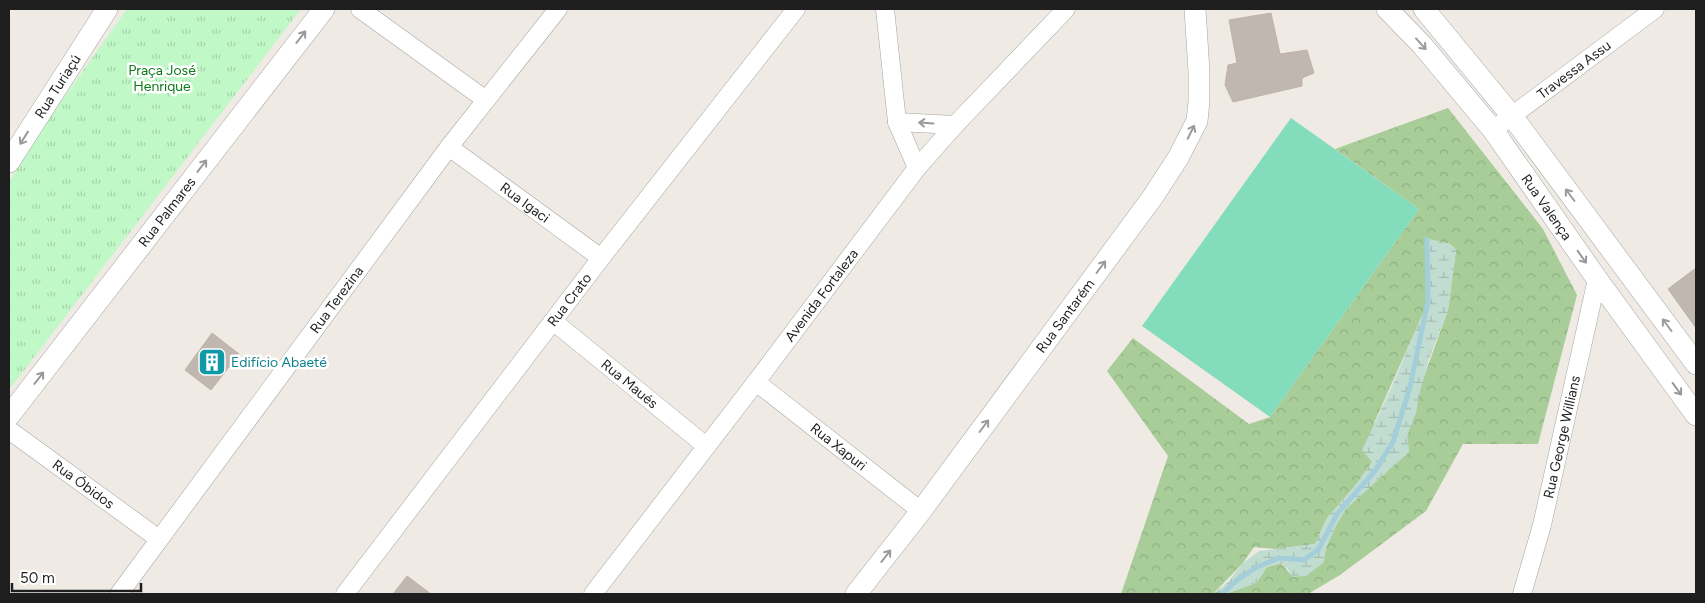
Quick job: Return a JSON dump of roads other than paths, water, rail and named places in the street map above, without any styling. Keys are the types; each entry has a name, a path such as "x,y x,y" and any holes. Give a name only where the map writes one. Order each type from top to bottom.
{"street":[{"name":"Rua Turiaçú","path":"9,162 106,9"},
{"name":"Rua Palmares","path":"9,416 324,9"},
{"path":"360,9 486,100"},
{"name":"Rua Terezina","path":"125,592 159,539 449,147 558,9"},
{"name":"Rua Crato","path":"345,594 601,258 796,9"},
{"path":"885,9 897,122 917,168"},
{"name":"Rua Santarém","path":"856,594 921,511 1152,198 1178,158 1196,121 1197,114 1199,72 1195,9"},
{"name":"Rua Valença","path":"1387,9 1422,44 1493,130 1597,279 1696,415"},
{"name":"Rua Valença","path":"1424,9 1512,116 1696,364"},
{"name":"Travessa Assu","path":"1493,130 1655,9"},
{"name":"Avenida Fortaleza","path":"593,594 917,168 1060,11"},
{"path":"897,122 955,125"},
{"name":"Rua Igaci","path":"449,147 601,258"},
{"name":"Rua George Willians","path":"1522,594 1542,525 1597,279"},
{"name":"Rua Maués","path":"553,321 706,446"},
{"name":"Rua Xapuri","path":"756,382 921,511"},
{"name":"Rua Óbidos","path":"9,430 159,539"}],"waterway":[{"path":"1222,594 1237,580 1257,567 1279,558 1304,560 1318,550 1337,514 1375,471 1393,442 1410,387 1428,301 1427,239"}],"place":[{"name":"Edifício Abaeté","path":"212,362"}],"park label":[{"name":"Praça José Henrique","path":"162,78"}]}
